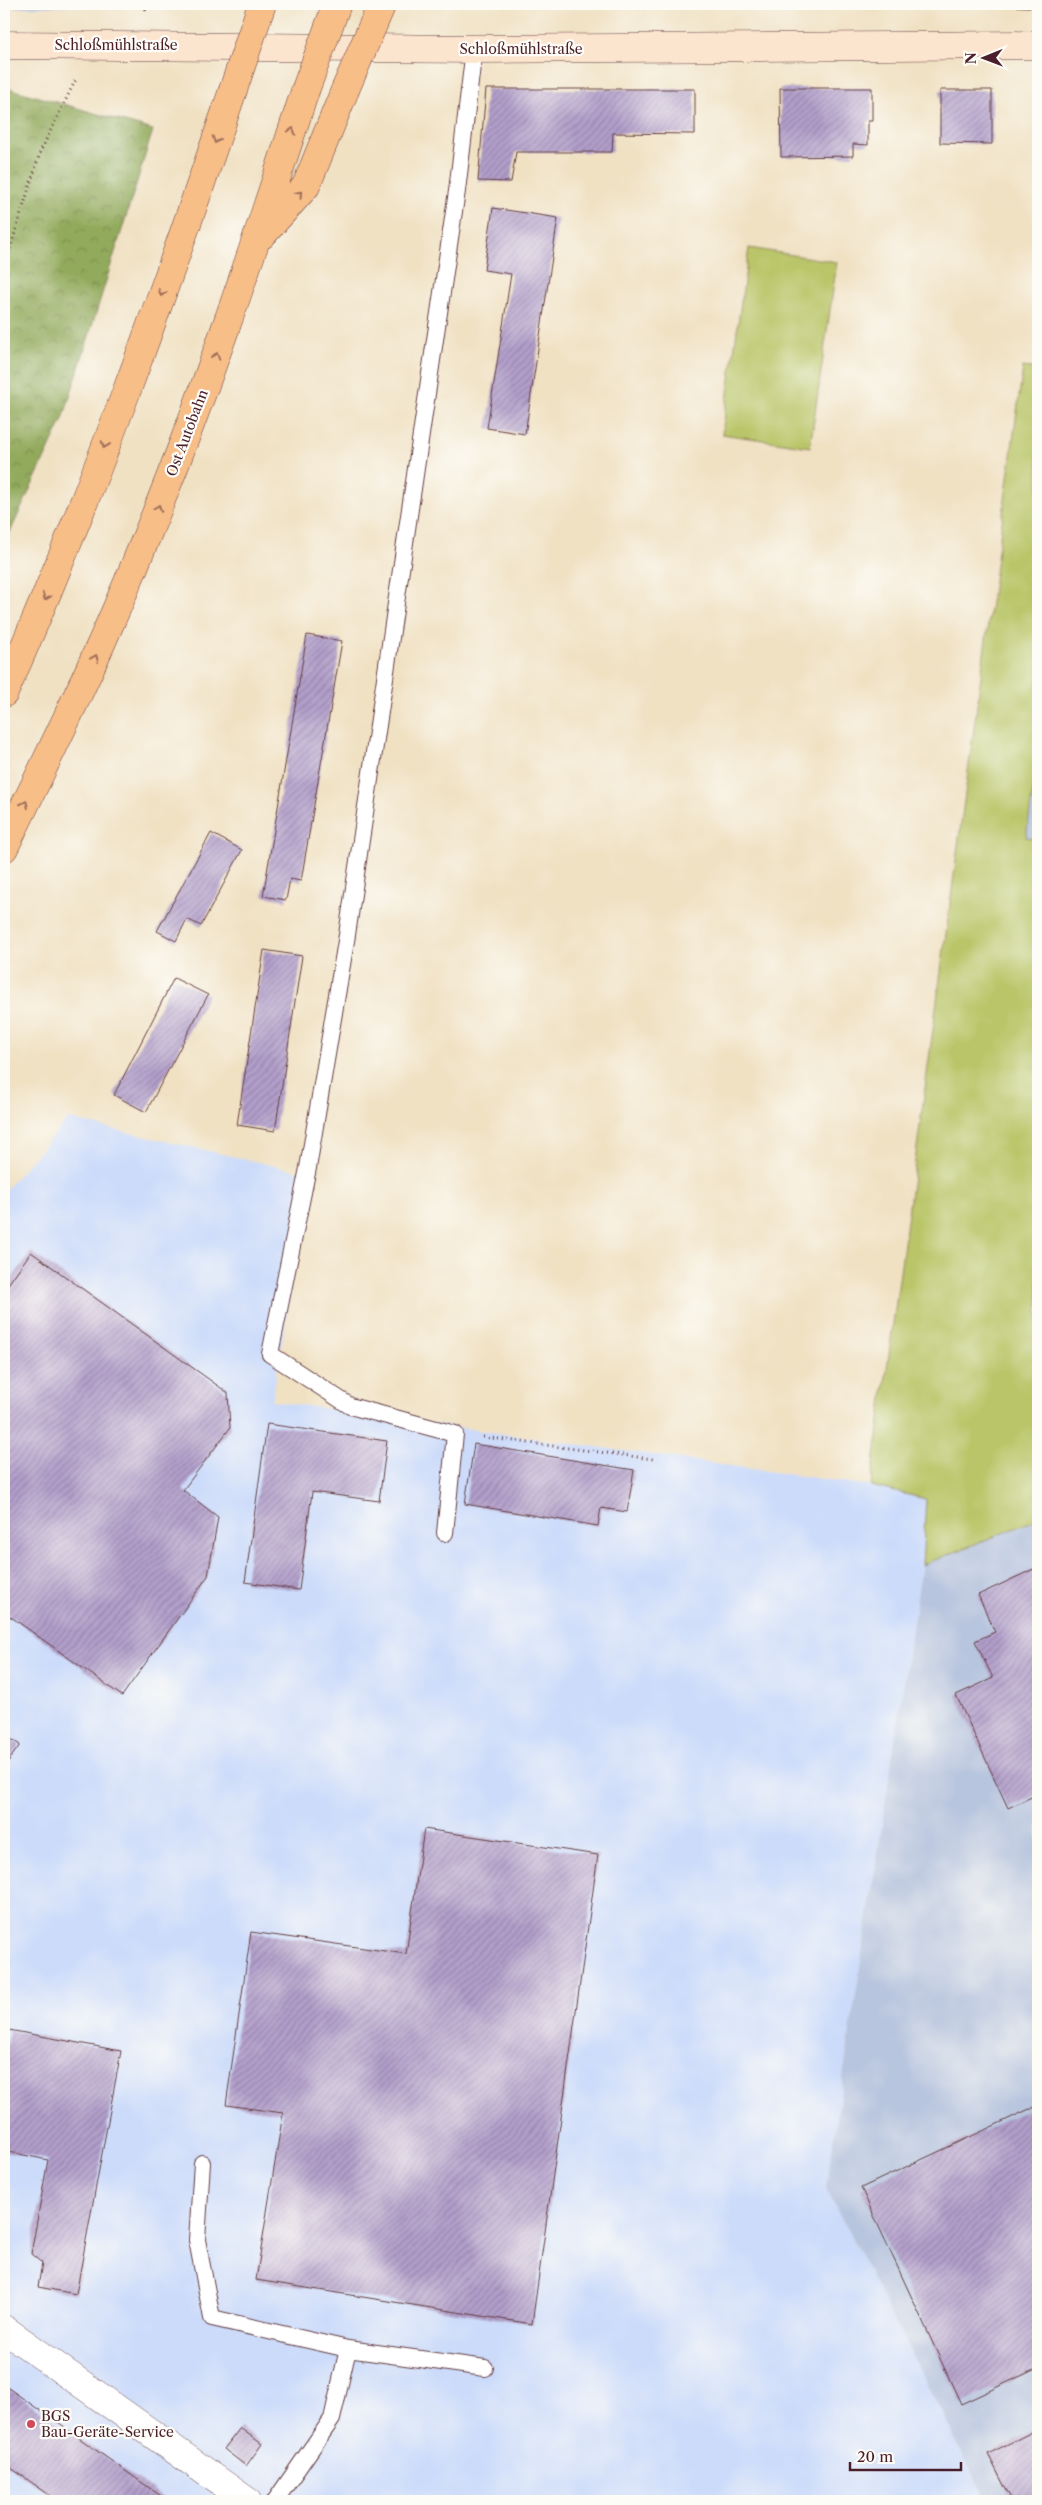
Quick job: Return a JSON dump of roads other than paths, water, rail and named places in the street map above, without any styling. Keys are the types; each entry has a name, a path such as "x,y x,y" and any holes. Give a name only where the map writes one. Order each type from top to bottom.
{"highway":[{"path":"4,693 43,604 90,486 186,226 262,4"},
{"name":"Ost Autobahn","path":"4,848 83,685 141,551 208,380 305,91 337,4"},
{"path":"254,243 306,186 382,4"}],"street":[{"name":"Schloßmühlstraße","path":"4,45 90,44 474,49 1038,45"},
{"path":"4,2329 247,2501"}],"lane":[{"path":"445,1533 455,1434 350,1406 270,1354 308,1168 347,935 455,201 474,49"},
{"path":"202,2163 197,2240 212,2318 348,2348 485,2368"},
{"path":"276,2501 332,2419 348,2348"}],"place":[{"name":"BGS Bau-Geräte-Service","path":"31,2424"}]}
